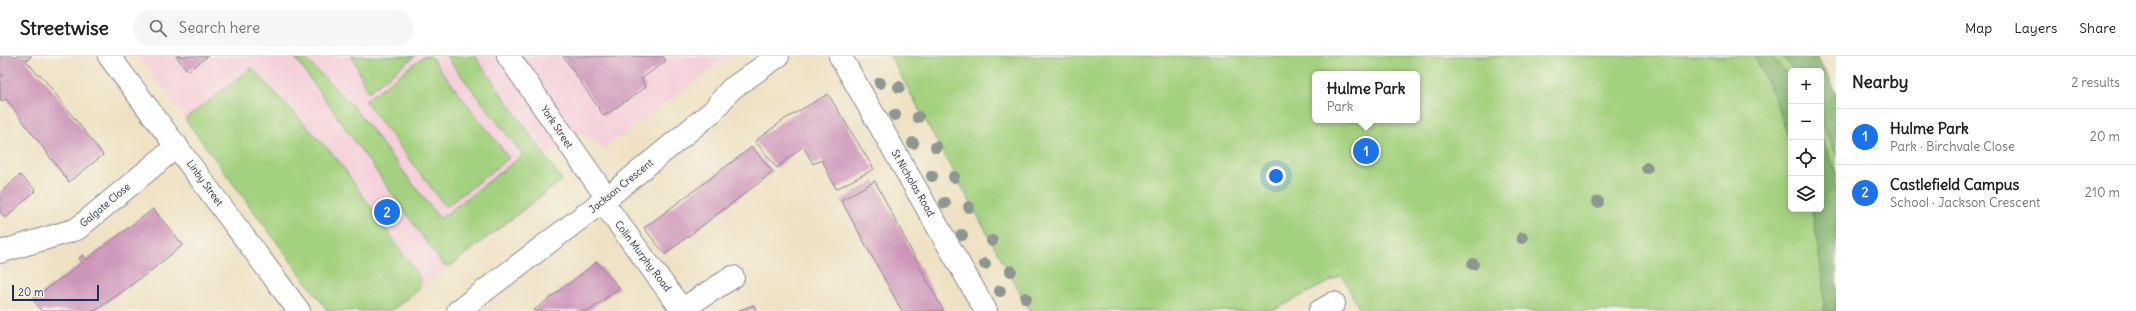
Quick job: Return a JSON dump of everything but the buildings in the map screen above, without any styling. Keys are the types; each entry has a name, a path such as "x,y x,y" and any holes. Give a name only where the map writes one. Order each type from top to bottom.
{"street":[{"name":"Linby Street","path":"109,56 299,311"},
{"name":"York Street","path":"508,56 604,200"},
{"name":"Jackson Crescent","path":"458,311 604,200 713,111 730,90 778,56"},
{"name":"St Nicholas Road","path":"840,56 986,311"},
{"name":"Galgate Close","path":"0,252 76,229 177,146"},
{"name":"Colin Murphy Road","path":"604,200 683,310"},
{"path":"683,310 734,277"}],"shaded area":[{"path":"138,56 730,56 603,149 582,132 545,156 562,180 391,311 328,311"}],"green space":[{"path":"294,56 303,56 352,105 440,219 523,155 446,56 475,56 562,180 450,266 443,265"},
{"path":"352,56 415,56 368,92"},
{"path":"424,56 430,56 509,158 446,207 365,101"},
{"path":"890,56 1817,56 1823,68 1788,68 1788,212 1824,212 1824,69 1836,92 1836,311 1360,311 1342,275 1272,311 1030,311"},
{"path":"1755,56 1771,56 1788,75 1788,136 1773,95"},
{"path":"1782,56 1817,56 1823,68 1792,68"},
{"path":"252,68 338,160 420,278 421,284 418,290 391,311 328,311 185,119"},
{"path":"1824,69 1836,92 1836,153 1824,128"},
{"path":"1824,144 1836,171 1836,311 1824,311 1823,282 1812,212 1824,212"}],"place":[{"name":"Hulme Park","path":"1366,151"},
{"name":"Castlefield Campus","path":"387,212"}]}
